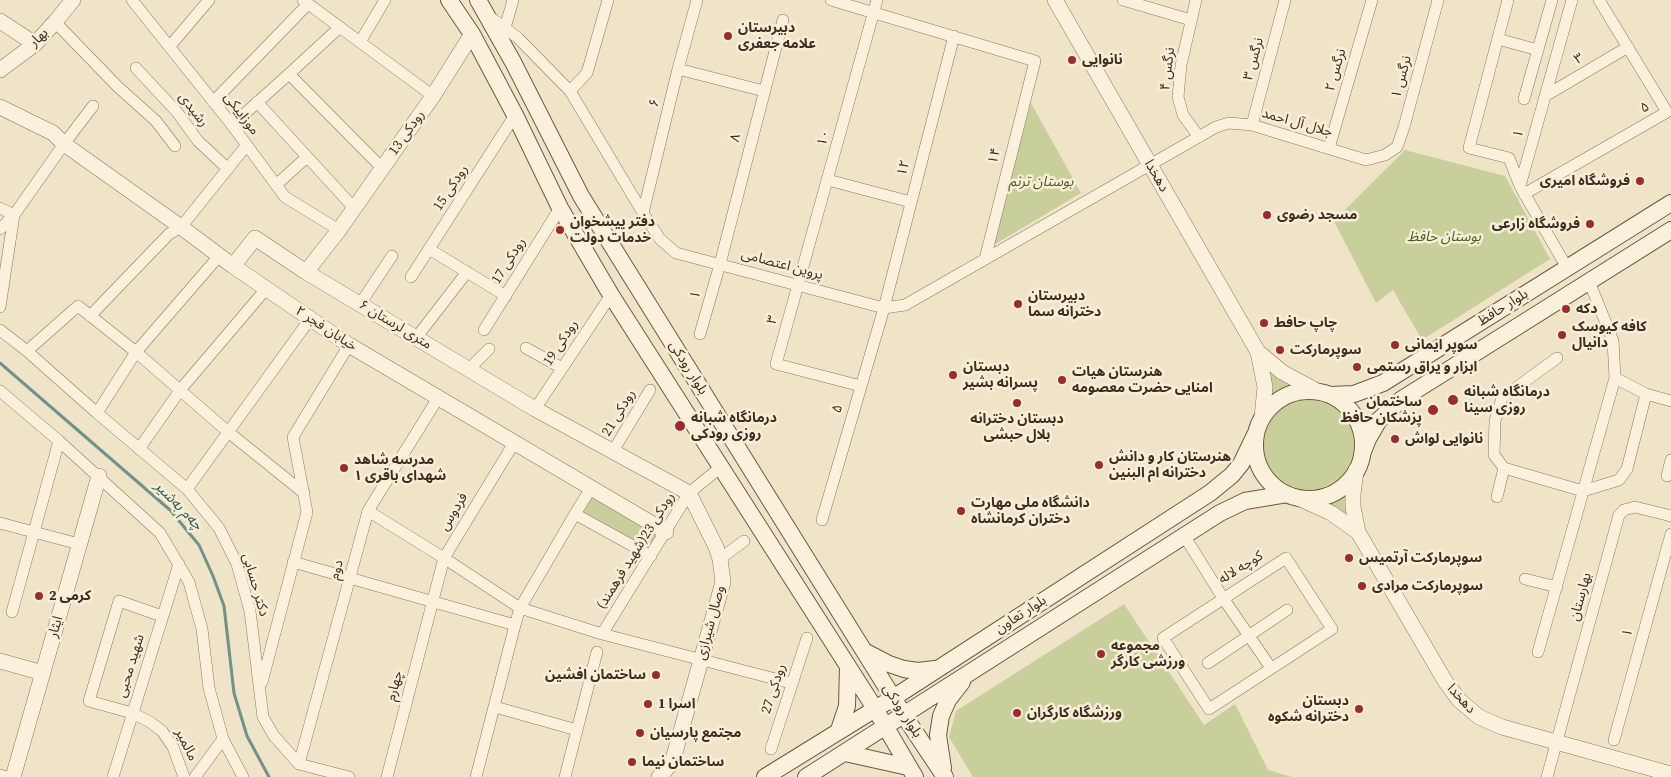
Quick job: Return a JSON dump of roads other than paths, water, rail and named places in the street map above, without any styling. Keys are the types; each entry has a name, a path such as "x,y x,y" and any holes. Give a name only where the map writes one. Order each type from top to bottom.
{"main road":[{"name":"بلوار رودکی","path":"449,0 472,34 515,115 560,208 611,295 875,708 911,772"},
{"name":"بلوار رودکی","path":"478,0 581,196 893,698 946,777"},
{"path":"560,208 581,196"},
{"name":"بلوار حافظ","path":"1324,394 1354,394 1383,383 1671,203"},
{"name":"بلوار حافظ","path":"1359,462 1373,428 1392,406 1671,230"},
{"path":"1297,392 1324,394 1342,402 1356,419 1361,432 1359,462 1343,486 1331,494 1310,498 1292,496 1272,484 1261,469 1256,451 1259,426 1271,406 1283,397 1297,392"},
{"name":"بلوار تعاون","path":"766,777 893,698 1221,486 1241,464 1259,426"},
{"name":"بلوار تعاون","path":"806,777 1220,513 1236,505 1259,498 1292,496"},
{"path":"864,651 889,664 904,669 918,671 937,669"},
{"path":"839,730 847,706 848,667"},
{"path":"946,777 938,740 941,716 952,693 972,671"},
{"path":"845,752 911,772"}],"street":[{"name":"بهار","path":"0,70 34,44 56,22 73,0"},
{"name":"موزاییکی","path":"132,0 232,125 285,197 339,230"},
{"path":"170,46 209,0"},
{"path":"360,42 385,0"},
{"path":"505,28 513,0"},
{"path":"570,91 587,73 608,0"},
{"name":"۶","path":"643,213 697,0"},
{"path":"831,0 954,36"},
{"name":"۱۰","path":"799,284 877,0"},
{"name":"دهخدا","path":"1055,0 1258,352"},
{"path":"1124,0 1191,20"},
{"name":"نرگس ۴","path":"1196,0 1181,65 1178,97 1183,116 1199,137"},
{"name":"نرگس ۳","path":"1252,125 1285,0"},
{"name":"نرگس ۲","path":"1328,148 1372,0"},
{"name":"نرگس ۱","path":"1385,156 1396,147 1404,127 1438,0"},
{"path":"1508,0 1469,148 1509,158 1522,190 1567,268"},
{"path":"1524,99 1552,0"},
{"name":"۱","path":"1522,190 1545,96 1572,0"},
{"name":"۵","path":"1522,190 1669,111 1599,0"},
{"path":"213,102 306,2 433,96"},
{"name":"پروین اعتصامی","path":"487,14 518,38 570,91 660,239 676,253 884,308 906,305 1149,165"},
{"path":"0,20 34,44"},
{"name":"۸","path":"720,264 783,20"},
{"path":"56,22 118,87 156,121 175,146"},
{"path":"232,125 340,27"},
{"name":"رودکی 13","path":"306,272 339,230 433,96 472,34"},
{"name":"۱۴","path":"954,36 1035,61 985,259"},
{"name":"۱۲","path":"884,308 954,36"},
{"path":"1498,39 1538,50"},
{"name":"۳","path":"1545,96 1628,47"},
{"name":"رشیدی","path":"136,68 177,112 198,141 228,169"},
{"path":"678,69 764,91"},
{"path":"289,74 382,168"},
{"path":"257,102 354,208"},
{"path":"0,229 14,215 93,106"},
{"name":"خیابان فجر ۲","path":"0,107 53,133 64,144 181,227 232,266 350,345 666,532"},
{"name":"رودکی 15","path":"411,277 515,115"},
{"name":"جلال آل احمد","path":"1149,165 1216,127 1229,123 1252,125 1366,160 1385,156"},
{"path":"90,316 169,234 181,227 246,146"},
{"path":"276,185 307,157"},
{"path":"828,180 911,202"},
{"path":"0,208 14,215"},
{"name":"رودکی 17","path":"484,330 560,208"},
{"path":"0,307 14,215"},
{"name":"۶ متری لرستان","path":"232,266 255,238 306,272 536,409"},
{"path":"429,249 506,296"},
{"path":"97,413 136,352 219,256"},
{"path":"360,304 392,256"},
{"name":"۱","path":"700,334 720,264"},
{"path":"416,338 467,272"},
{"path":"1538,652 1615,378 1613,341 1589,281"},
{"name":"۳","path":"799,284 776,364 861,386"},
{"path":"139,449 181,389 266,289"},
{"name":"رودکی 19","path":"536,409 611,295"},
{"path":"27,351 78,306 181,389 304,494"},
{"name":"۵","path":"822,520 884,308"},
{"path":"187,489 310,319"},
{"name":"دکتر حسابی","path":"0,330 187,489 219,528 236,564 250,612 263,717 274,736 299,764"},
{"path":"260,689 307,512 293,437 350,345"},
{"path":"526,348 562,368"},
{"path":"470,369 489,349"},
{"path":"1258,352 1282,372 1324,394"},
{"path":"1258,352 1265,387 1265,400 1259,426"},
{"path":"1557,358 1502,398 1496,421 1494,455 1504,468 1583,491 1619,480 1627,469 1646,394"},
{"path":"1615,378 1646,394 1671,401"},
{"name":"رودکی 21","path":"613,451 650,390"},
{"path":"0,391 99,476 160,533 189,582 202,629 209,688 223,740 240,774"},
{"name":"دوم","path":"299,764 368,511 438,398"},
{"path":"536,409 689,493"},
{"path":"12,612 59,441"},
{"name":"فردوس","path":"432,602 444,558 514,443"},
{"path":"1667,476 1671,460"},
{"path":"1358,532 1353,507 1353,494 1359,462"},
{"name":"رودکی 23(شهید فرهمند)","path":"602,634 689,493 721,466"},
{"path":"1497,497 1504,468"},
{"name":"ایثار","path":"12,777 99,476"},
{"path":"476,777 520,608 591,488"},
{"name":"وصال شیرازی","path":"659,777 672,763 723,582 716,547 689,493"},
{"path":"1292,496 1331,512 1358,532"},
{"name":"بهارستان","path":"1547,777 1620,515 1624,510 1635,507 1671,516"},
{"path":"368,511 520,608 602,634 791,683"},
{"path":"575,514 651,556"},
{"path":"0,523 79,544"},
{"name":"دهخدا","path":"1358,532 1445,681 1459,700 1479,717 1502,727 1671,774"},
{"name":"۱","path":"1614,740 1671,534"},
{"name":"کوچه لاله","path":"1185,537 1223,598 1286,558 1332,629 1271,668"},
{"path":"720,560 744,541"},
{"path":"293,562 515,625"},
{"name":"شهید محبی","path":"113,777 179,564"},
{"path":"1525,579 1557,587"},
{"path":"1223,598 1249,636 1271,668 1209,709 1163,638 1223,598"},
{"name":"مالمیر","path":"162,616 119,601 89,701 132,713 150,722 162,731 173,747 184,777"},
{"name":"چهارم","path":"387,777 432,602"},
{"path":"1208,663 1287,610"},
{"name":"رودکی 27","path":"771,749 807,638"},
{"path":"564,777 597,652"},
{"path":"0,660 42,672"},
{"path":"495,707 577,730"},
{"path":"195,777 223,740"},
{"path":"299,764 349,777"},
{"path":"0,775 7,777"}],"waterway":[{"name":"چەم بەشیر","path":"0,363 170,510 199,545 224,606 234,693 247,736 269,777"}],"place":[{"name":"دبیرستان علامه جعفری","path":"728,36"},
{"name":"نانوایی","path":"1072,60"},
{"name":"فروشگاه امیری","path":"1640,181"},
{"name":"مسجد رضوی","path":"1267,215"},
{"name":"فروشگاه زارعی","path":"1590,224"},
{"name":"دفتر پیشخوان خدمات دولت","path":"560,230"},
{"name":"دبیرستان دخترانه سما","path":"1018,304"},
{"name":"دکه","path":"1566,309"},
{"name":"چاپ حافط","path":"1264,323"},
{"name":"کافه کیوسک دانیال","path":"1562,335"},
{"name":"سوپر ایمانی","path":"1395,345"},
{"name":"سوپرمارکت","path":"1280,350"},
{"name":"ابزار و یراق رستمی","path":"1357,367"},
{"name":"دبستان پسرانه بشير","path":"953,375"},
{"name":"هنرستان هیات امنایی حضرت معصومه","path":"1062,380"},
{"name":"درمانگاه شبانه روزی سینا","path":"1453,400"},
{"name":"دبستان دخترانه بلال حبشی","path":"1017,403"},
{"name":"ساختمان پزشکان حافظ","path":"1433,410"},
{"name":"درمانگاه شبانه روزی رودکی","path":"680,426"},
{"name":"نانوایی لواش","path":"1395,439"},
{"name":"هنرستان کار و دانش دخترانه ام البنین","path":"1099,465"},
{"name":"مدرسه شاهد شهدای باقری ۱","path":"344,468"},
{"name":"دانشگاه ملی مهارت دختران کرمانشاه","path":"961,511"},
{"name":"سوپرمارکت آرتمیس","path":"1349,558"},
{"name":"سوپرمارکت مرادی","path":"1362,586"},
{"name":"کرمی 2","path":"39,596"},
{"name":"مجموعه ورزشی کارگر","path":"1101,654"},
{"name":"ساختمان افشین","path":"656,675"},
{"name":"اسرا 1","path":"648,704"},
{"name":"دبستان دخترانه شکوه","path":"1359,709"},
{"name":"ورزشگاه کارگران","path":"1017,713"},
{"name":"مجتمع پارسیان","path":"640,733"},
{"name":"ساختمان نیما","path":"632,762"}],"park label":[{"name":"بوستان ترنم","path":"1041,182"},
{"name":"بوستان حافظ","path":"1444,237"}]}
